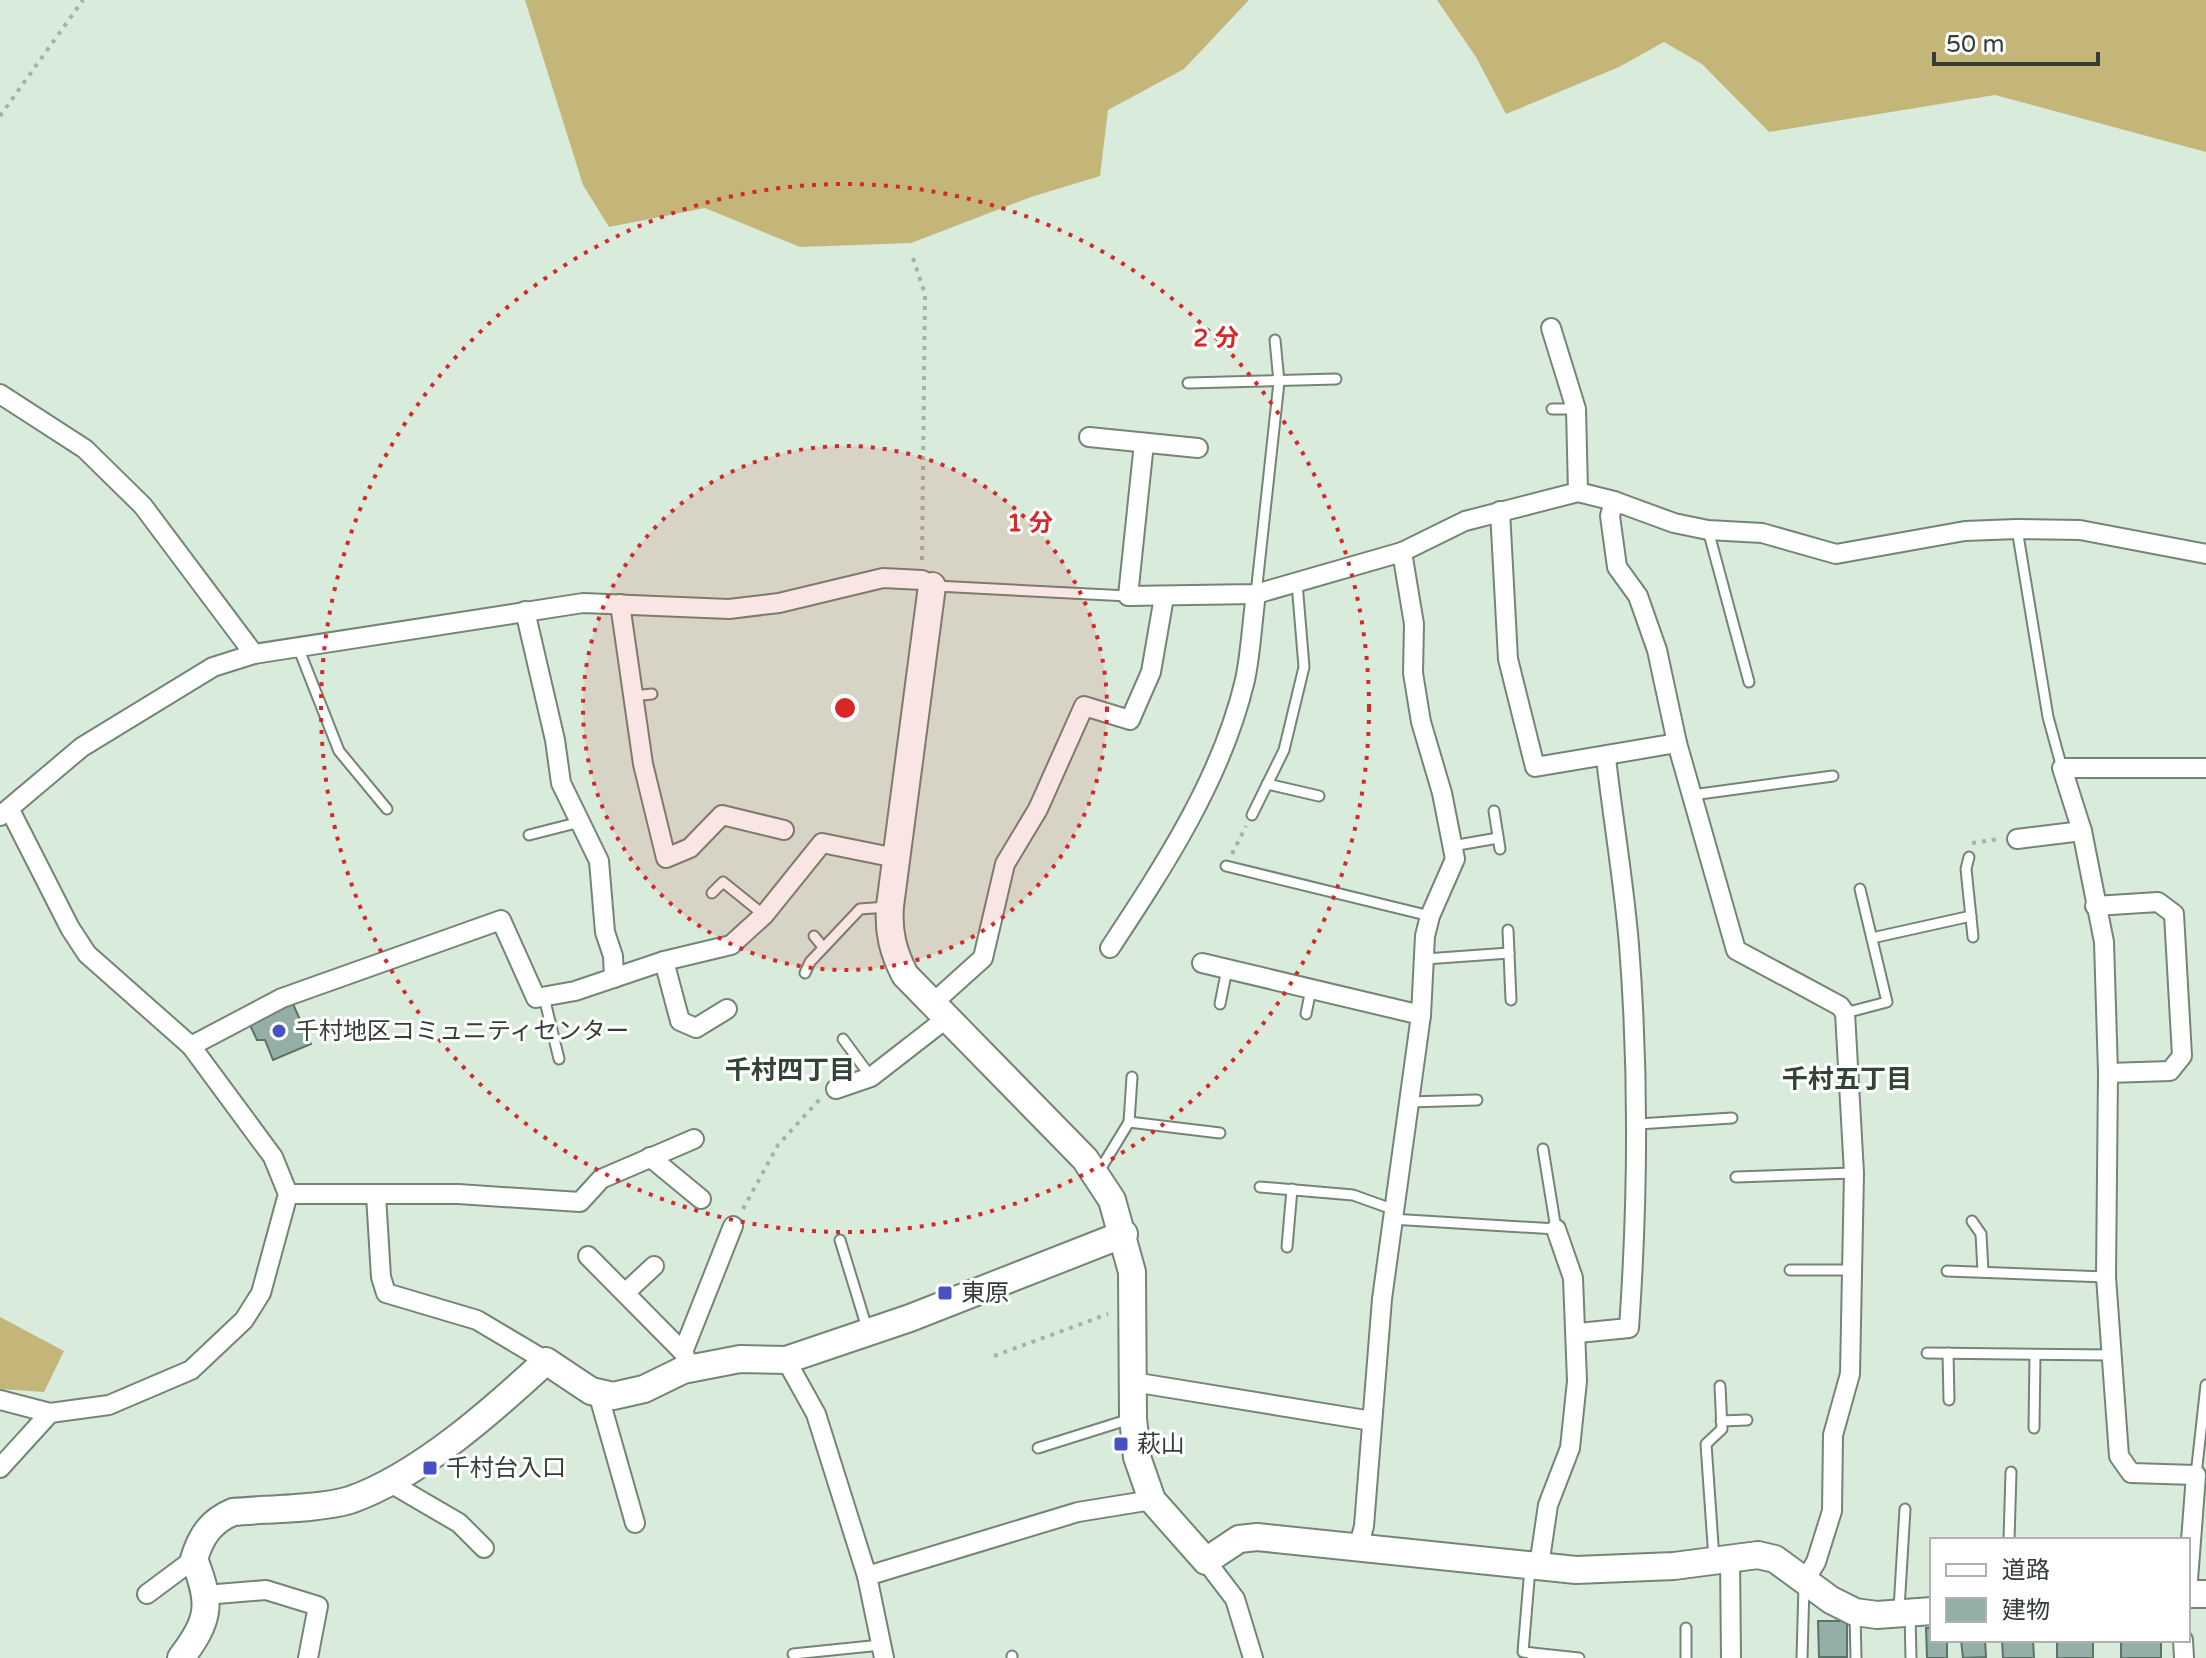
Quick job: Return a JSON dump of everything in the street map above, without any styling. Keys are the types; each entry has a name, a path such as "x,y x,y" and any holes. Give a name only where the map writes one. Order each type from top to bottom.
{"street":[{"path":"1551,328 1576,409 1578,492"},
{"path":"0,394 85,449 143,506 254,654"},
{"path":"1089,437 1198,448"},
{"path":"1144,443 1128,596 1256,594 1402,552 1465,521 1578,492 1614,501 1674,523 1708,530 1762,533 1836,554 1965,531 2017,529 2080,530 2206,554"},
{"path":"1614,501 1610,516 1617,567 1638,596 1657,650 1677,743 1736,950 1840,1006 1845,1013 1854,1173 1850,1374 1833,1435 1832,1511 1816,1562 1805,1580"},
{"path":"1500,511 1508,659 1535,767 1606,758 1677,743"},
{"path":"1359,1545 1364,1526 1391,1214 1421,1015 1430,916 1455,859 1442,793 1421,722 1413,673 1414,624 1402,552"},
{"path":"0,1400 50,1413 109,1405 167,1383 191,1370 244,1320 261,1293 288,1194 273,1157 191,1046 87,954 5,813 82,747 213,667 254,654 583,603 729,609 779,603 861,580 927,583 890,906 890,937 896,957 905,975 1097,1174 1112,1200 1124,1234 1132,1272 1133,1418 1137,1457 1152,1500 1235,1599 1253,1658"},
{"path":"1110,948 1169,858 1225,737 1245,680 1256,594"},
{"path":"836,1089 871,1077 940,1011 983,958 1005,864 1038,809 1084,706 1130,720 1151,672 1164,597"},
{"path":"620,604 643,764 666,858 690,848 722,815 784,830"},
{"path":"525,611 555,740 561,783 583,822 599,861 605,932 613,956 614,978"},
{"path":"1578,1333 1629,1328 1638,1124 1629,942 1606,758"},
{"path":"2190,1554 2196,1475 2131,1473 2119,1456 2106,1277 2108,1073 2104,942 2082,831 2062,768 2206,768"},
{"path":"2017,839 2082,831"},
{"path":"191,1046 282,998 501,920 536,998 575,991 664,961 731,945 764,915 822,843 896,858"},
{"path":"2095,906 2158,902 2174,914 2182,1056 2170,1071 2108,1073"},
{"path":"664,961 680,1021 696,1028 719,1021"},
{"path":"1202,963 1421,1015"},
{"path":"288,1194 458,1194 580,1202 601,1179 694,1139"},
{"path":"650,1157 701,1199"},
{"path":"376,1195 381,1277 386,1293 477,1320 598,1393 627,1395 687,1360 786,1360 910,1318 1124,1234"},
{"path":"687,1360 733,1226"},
{"path":"1534,1565 1550,1495 1570,1448 1578,1333 1573,1278 1556,1229"},
{"path":"588,1256 687,1360"},
{"path":"625,1293 654,1266"},
{"path":"786,1360 816,1414 867,1576 882,1651"},
{"path":"147,1594 194,1559 207,1529 219,1517 233,1512 347,1501 446,1446 546,1361"},
{"path":"1133,1382 1372,1421"},
{"path":"598,1393 635,1523"},
{"path":"0,1468 50,1413"},
{"path":"387,1481 459,1523 484,1548"},
{"path":"867,1576 1078,1512 1152,1500"},
{"path":"1206,1561 1239,1539 1257,1537 1359,1545 1576,1570 1621,1569 1758,1555 1775,1559 1831,1600 1855,1612 1914,1613"},
{"path":"1722,1557 1731,1658"},
{"path":"181,1658 205,1623 205,1595 194,1559"},
{"path":"205,1595 266,1590 318,1606 308,1658"}],"lane":[{"path":"1256,594 1279,382 1275,340"},
{"path":"1188,383 1336,379"},
{"path":"1552,409 1576,409"},
{"path":"2017,529 2048,717 2062,768"},
{"path":"1708,530 1749,682"},
{"path":"927,583 1128,596"},
{"path":"1252,815 1284,750 1304,667 1297,583"},
{"path":"298,647 339,751 387,809"},
{"path":"633,696 652,694"},
{"path":"1692,795 1833,776"},
{"path":"1267,784 1319,796"},
{"path":"1452,846 1499,844 1494,811"},
{"path":"529,835 583,822"},
{"path":"1969,857 1966,869 1973,937"},
{"path":"1226,866 1430,916"},
{"path":"712,893 723,882 764,915"},
{"path":"1845,1013 1887,1002 1860,889"},
{"path":"805,973 810,962 860,909 890,906"},
{"path":"1872,938 1971,916"},
{"path":"1508,930 1511,1000"},
{"path":"814,936 823,947"},
{"path":"1425,959 1509,953"},
{"path":"1220,1004 1227,969"},
{"path":"1306,1014 1311,989"},
{"path":"544,996 559,1059"},
{"path":"843,1039 871,1077"},
{"path":"1097,1174 1108,1162 1129,1122 1132,1077"},
{"path":"1409,1102 1477,1100"},
{"path":"1638,1124 1732,1118"},
{"path":"1129,1122 1220,1133"},
{"path":"1260,1187 1353,1195 1391,1214 1556,1229 1543,1149"},
{"path":"1736,1177 1854,1173"},
{"path":"1287,1247 1292,1189"},
{"path":"1972,1221 1981,1234 1983,1271"},
{"path":"840,1240 868,1331"},
{"path":"1790,1270 1853,1270"},
{"path":"1947,1271 2106,1277"},
{"path":"1927,1353 2111,1355"},
{"path":"1948,1353 1949,1400"},
{"path":"2034,1428 2035,1355"},
{"path":"2196,1475 2206,1385"},
{"path":"1720,1386 1722,1429 1706,1444 1722,1557"},
{"path":"1038,1448 1133,1418"},
{"path":"1721,1421 1747,1420"},
{"path":"2009,1538 2011,1472"},
{"path":"1905,1509 1914,1613 1911,1658"},
{"path":"1534,1565 1523,1652 1579,1658"},
{"path":"1802,1658 1805,1580"},
{"path":"1855,1612 1856,1658"},
{"path":"1686,1628 1686,1658"},
{"path":"793,1654 882,1651"}],"path":[{"path":"0,116 83,0"},
{"path":"913,258 925,294 927,583"},
{"path":"1226,866 1252,815"},
{"path":"1969,857 1968,843 2017,839"},
{"path":"733,1226 778,1145 817,1102 836,1089"},
{"path":"994,1356 1132,1305"}],"shaded area":[{"path":"525,0 1249,0 1184,69 1108,110 1100,176 1031,197 911,243 800,247 705,208 609,227 583,185"},
{"path":"1437,0 2206,0 2206,152 1995,95 1769,132 1702,64 1664,42 1619,67 1506,114 1476,57"},
{"path":"0,1317 64,1351 44,1392 0,1389"}],"building":[{"name":"千村地区コミュニティセンター","path":"293,1004 311,1044 273,1060 265,1040 257,1040 249,1023"},
{"path":"1818,1621 1847,1621 1847,1657 1819,1657"},
{"path":"1926,1628 1930,1628 1930,1642 1947,1642 1947,1658 1927,1658"},
{"path":"1961,1642 1985,1642 1986,1657 1963,1658"},
{"path":"2002,1642 2033,1642 2034,1658 2003,1658"},
{"path":"2057,1642 2093,1642 2093,1658 2057,1658"},
{"path":"2121,1642 2161,1642 2161,1658 2121,1658"}],"place":[{"name":"千村地区コミュニティセンター","path":"279,1031"},
{"name":"東原","path":"945,1293"},
{"name":"萩山","path":"1121,1444"},
{"name":"千村台入口","path":"430,1468"}],"district":[{"name":"千村四丁目","path":"790,1070"},
{"name":"千村五丁目","path":"1847,1079"}]}
